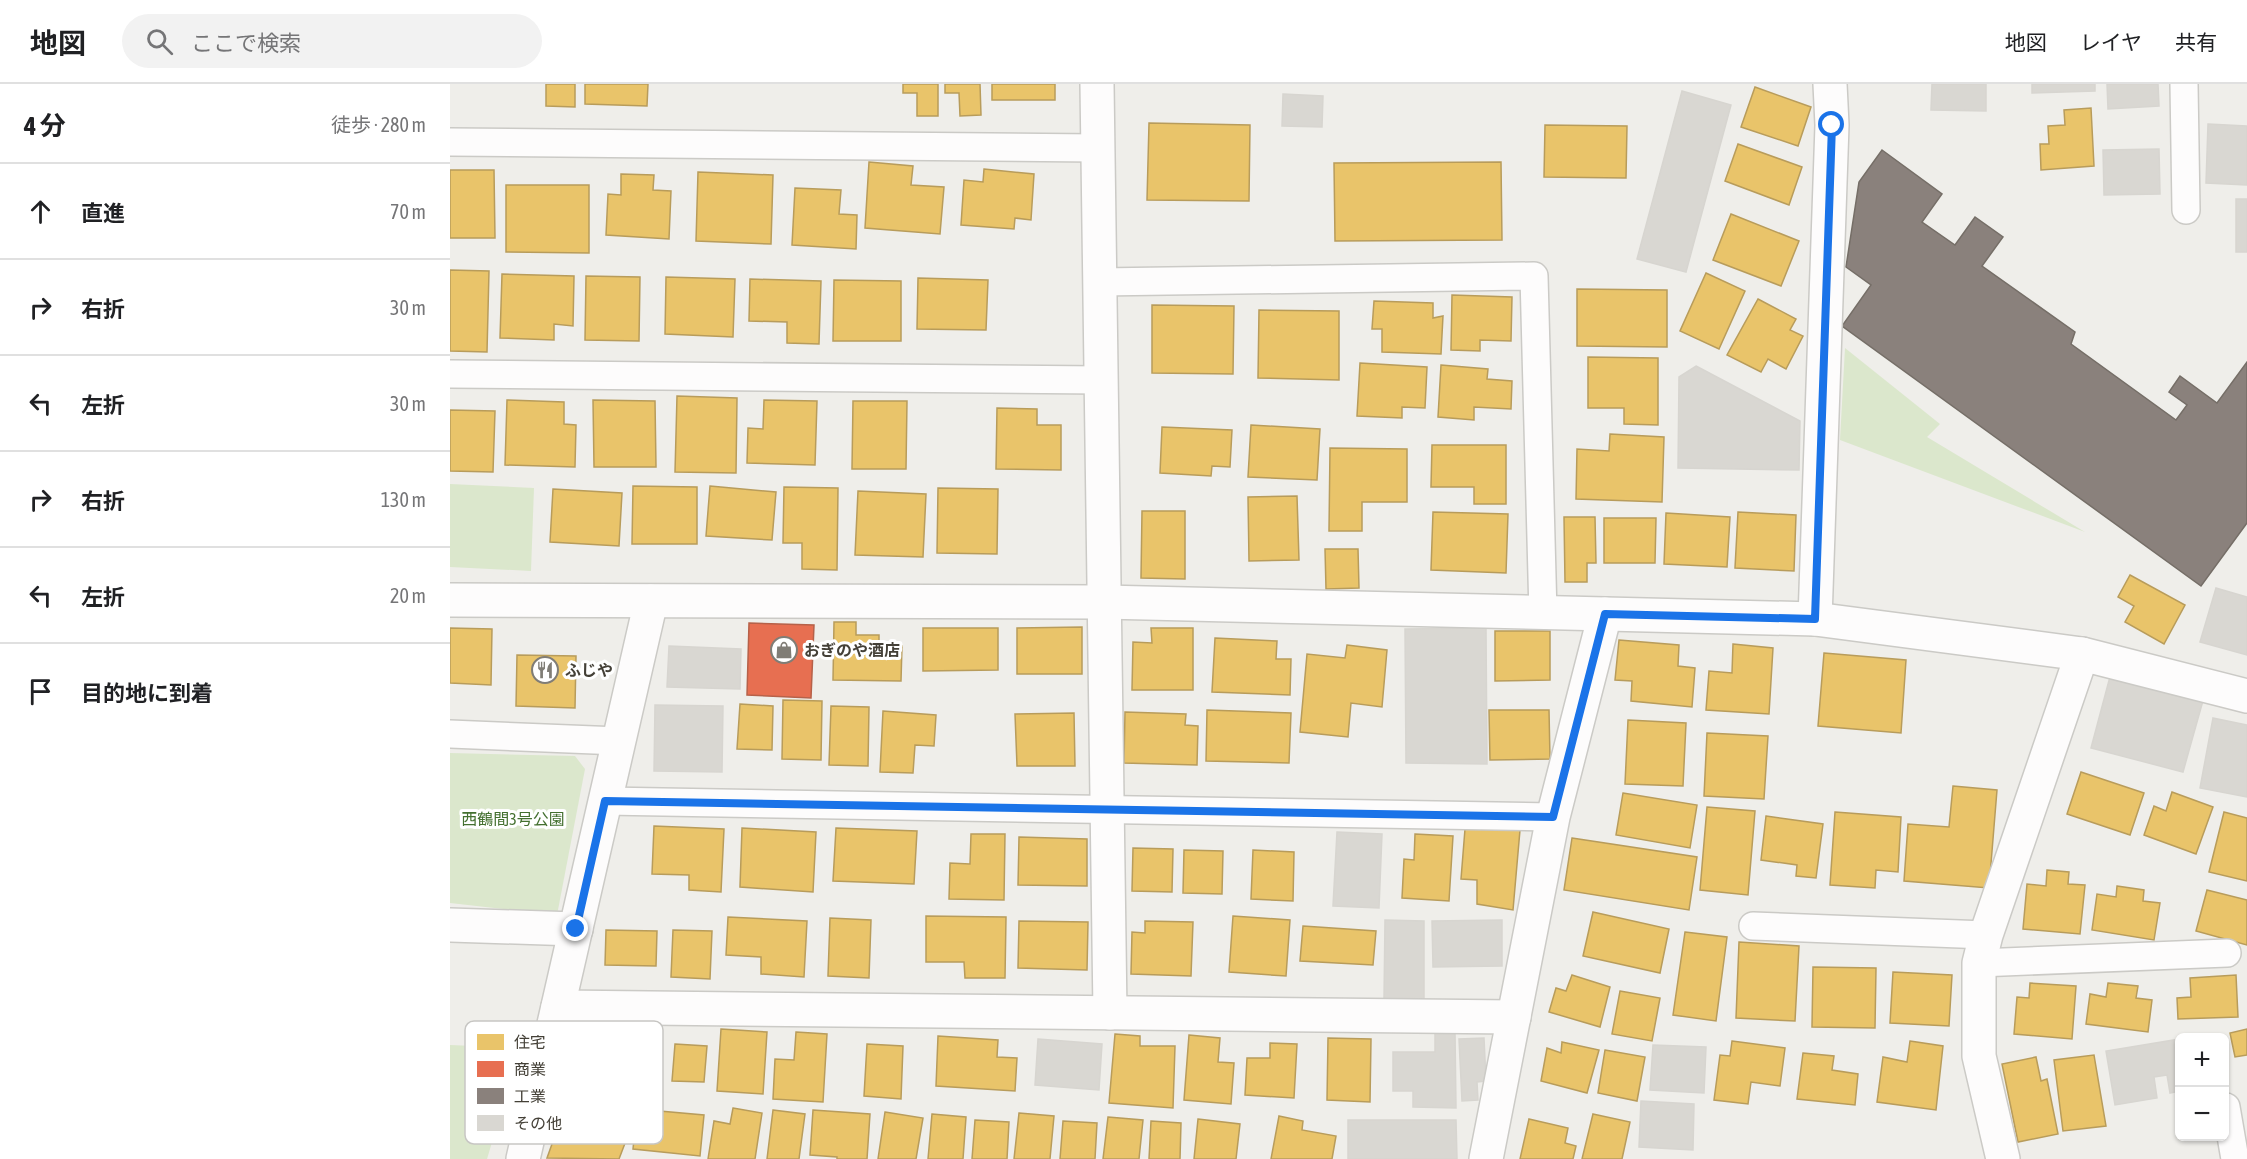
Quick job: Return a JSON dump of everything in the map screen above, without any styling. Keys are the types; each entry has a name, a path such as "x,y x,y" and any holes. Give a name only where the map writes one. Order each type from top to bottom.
{"street":[{"path":"1097,84 1110,1013"},
{"path":"1815,619 1831,137 1830,84"},
{"path":"450,600 1104,602 1815,619 2082,654 2247,696"},
{"path":"555,1021 651,601"},
{"path":"1486,1159 1553,817 1605,614"},
{"path":"2003,1159 1979,1056 1982,949 2082,654"},
{"path":"450,925 576,929"},
{"path":"558,1007 1514,1017"},
{"path":"523,1159 526,1144"}],"lane":[{"path":"2184,84 2186,210"},
{"path":"450,142 1098,148"},
{"path":"1099,282 1534,276 1543,614"},
{"path":"450,374 1101,380"},
{"path":"450,734 619,741"},
{"path":"605,801 1553,817"},
{"path":"1753,926 1982,949 2227,953"},
{"path":"2229,1124 2235,1159"}],"green space":[{"path":"1845,348 1940,424 1927,437 2085,532 1840,440"},
{"path":"450,484 534,488 531,571 450,567"},
{"name":"西鶴間3号公園","path":"450,753 575,756 585,769 557,915 450,903"},
{"path":"450,1045 465,1046 465,1144 491,1144 487,1159 450,1159"}],"building: 住宅":[{"path":"546,84 575,84 575,107 546,106"},
{"path":"585,84 648,84 647,106 585,104"},
{"path":"903,84 938,84 938,116 917,116 917,93 903,93"},
{"path":"945,84 980,84 981,115 960,116 959,93 945,93"},
{"path":"992,84 1055,84 1055,100 992,100"},
{"path":"1755,87 1811,107 1798,146 1741,127"},
{"path":"2091,108 2094,166 2041,170 2040,144 2049,144 2048,126 2065,125 2064,110"},
{"path":"1149,123 1250,125 1249,201 1147,200"},
{"path":"1545,125 1627,126 1626,178 1544,177"},
{"path":"1738,144 1802,167 1789,205 1725,181"},
{"path":"869,162 913,166 911,185 944,187 940,234 865,228"},
{"path":"1501,162 1502,240 1335,241 1334,163"},
{"path":"984,169 1034,174 1031,220 1015,218 1014,229 961,225 964,180 983,182"},
{"path":"450,170 494,170 495,238 450,238"},
{"path":"698,172 773,175 771,244 696,241"},
{"path":"621,174 654,175 653,190 671,191 669,239 606,235 608,194 621,195"},
{"path":"506,185 589,185 589,253 506,252"},
{"path":"795,188 841,190 839,214 857,215 856,249 792,245"},
{"path":"1731,214 1799,241 1781,286 1713,260"},
{"path":"450,270 489,271 487,352 450,351"},
{"path":"1706,273 1745,291 1719,349 1680,331"},
{"path":"502,274 574,276 573,326 554,324 554,340 500,338"},
{"path":"586,276 640,277 639,341 585,340"},
{"path":"666,277 735,279 733,337 665,334"},
{"path":"918,278 988,280 986,330 917,329"},
{"path":"750,279 821,281 819,344 787,343 787,322 749,321"},
{"path":"834,280 901,281 901,341 833,341"},
{"path":"1577,289 1667,290 1667,347 1577,346"},
{"path":"1452,295 1512,297 1511,341 1480,340 1480,351 1451,350"},
{"path":"1758,299 1796,319 1790,330 1803,336 1786,369 1768,359 1761,372 1727,355"},
{"path":"1374,301 1433,303 1433,318 1443,316 1441,354 1382,352 1382,329 1372,329"},
{"path":"1152,305 1234,306 1233,374 1152,373"},
{"path":"1259,310 1339,311 1339,380 1258,378"},
{"path":"1588,357 1658,358 1658,425 1624,424 1624,408 1588,408"},
{"path":"1360,363 1427,367 1425,408 1402,407 1402,418 1357,416"},
{"path":"1441,365 1488,369 1487,379 1512,381 1511,409 1474,407 1474,420 1438,417"},
{"path":"677,396 737,398 736,473 675,472"},
{"path":"507,400 564,402 564,424 576,425 575,467 505,465"},
{"path":"593,400 655,401 656,467 594,467"},
{"path":"764,400 817,401 815,465 747,463 748,428 763,429"},
{"path":"853,401 907,401 906,469 852,469"},
{"path":"997,408 1037,409 1037,425 1061,425 1061,470 996,469"},
{"path":"450,410 495,411 493,472 450,471"},
{"path":"1251,425 1320,429 1317,480 1248,477"},
{"path":"1162,427 1232,430 1230,467 1212,466 1211,476 1160,473"},
{"path":"1610,434 1664,437 1662,502 1576,499 1577,449 1609,451"},
{"path":"1432,445 1506,445 1506,504 1474,504 1474,487 1431,487"},
{"path":"1330,448 1407,449 1407,502 1362,502 1362,531 1329,531"},
{"path":"633,486 697,487 697,544 632,544"},
{"path":"710,486 776,492 772,540 706,536"},
{"path":"784,487 838,488 837,570 802,569 802,543 783,543"},
{"path":"938,488 998,489 997,554 937,553"},
{"path":"553,489 622,493 619,546 550,542"},
{"path":"858,491 926,494 923,557 855,555"},
{"path":"1297,496 1299,560 1249,561 1248,497"},
{"path":"1142,511 1185,511 1185,579 1141,578"},
{"path":"1433,512 1508,514 1506,573 1431,570"},
{"path":"1738,512 1796,515 1794,571 1735,568"},
{"path":"1666,513 1730,517 1727,567 1664,564"},
{"path":"1564,517 1595,517 1596,563 1587,563 1587,582 1565,582"},
{"path":"1604,518 1656,518 1655,563 1604,563"},
{"path":"1325,549 1358,549 1359,588 1326,589"},
{"path":"2130,575 2185,605 2164,644 2125,622 2134,606 2118,597"},
{"path":"834,622 856,622 856,635 879,635 879,646 902,646 901,681 833,680"},
{"path":"1082,627 1082,674 1017,674 1017,628"},
{"path":"450,628 492,629 491,685 450,683"},
{"path":"923,628 998,628 998,670 923,671"},
{"path":"1151,628 1193,628 1193,690 1132,690 1133,642 1152,643"},
{"path":"1495,631 1550,631 1550,680 1495,681"},
{"path":"1215,638 1277,641 1276,659 1291,659 1290,695 1212,692"},
{"path":"1619,640 1679,645 1678,666 1695,668 1692,707 1631,701 1632,681 1615,680"},
{"path":"1733,644 1773,648 1769,714 1706,710 1709,671 1732,673"},
{"path":"1347,645 1387,650 1382,707 1351,703 1348,737 1300,732 1307,654 1345,658"},
{"path":"1824,653 1906,660 1901,733 1818,726"},
{"path":"517,655 576,656 575,708 516,706"},
{"path":"783,700 822,701 821,760 782,759"},
{"path":"740,704 773,706 772,750 737,749"},
{"path":"831,706 869,707 868,766 829,765"},
{"path":"1207,710 1291,713 1289,763 1206,761"},
{"path":"1489,710 1549,710 1550,759 1490,760"},
{"path":"883,711 936,715 934,746 915,745 913,773 880,772"},
{"path":"1125,712 1186,714 1185,725 1198,726 1197,765 1124,763"},
{"path":"1074,713 1075,766 1017,766 1015,714"},
{"path":"1628,720 1686,723 1683,786 1625,784"},
{"path":"1707,733 1768,736 1764,799 1704,796"},
{"path":"2081,772 2144,793 2130,835 2067,814"},
{"path":"1953,786 1997,790 1989,888 1904,881 1908,824 1949,827"},
{"path":"2172,792 2213,807 2196,854 2144,835 2154,806 2166,811"},
{"path":"1623,793 1697,805 1690,848 1616,835"},
{"path":"1707,807 1755,811 1748,895 1700,890"},
{"path":"1835,812 1901,817 1898,872 1876,870 1875,888 1830,885"},
{"path":"2224,812 2247,818 2247,881 2209,872"},
{"path":"1766,816 1823,824 1816,878 1796,876 1797,865 1761,860"},
{"path":"654,826 724,829 721,892 689,890 689,875 652,874"},
{"path":"742,828 816,832 813,892 740,887"},
{"path":"836,828 917,831 914,884 833,881"},
{"path":"1465,829 1520,830 1513,910 1477,904 1477,880 1461,879"},
{"path":"971,834 1005,834 1004,900 949,899 950,863 970,864"},
{"path":"1415,834 1453,836 1449,901 1402,898 1404,859 1414,860"},
{"path":"1019,837 1087,839 1087,886 1018,885"},
{"path":"1572,838 1697,857 1689,910 1564,890"},
{"path":"1133,848 1173,849 1172,892 1132,891"},
{"path":"1184,850 1223,851 1222,894 1183,893"},
{"path":"1253,850 1294,852 1293,901 1251,899"},
{"path":"2047,870 2069,872 2068,884 2085,885 2080,934 2023,929 2027,884 2046,886"},
{"path":"2117,886 2144,890 2143,901 2160,903 2154,940 2092,930 2097,894 2116,897"},
{"path":"2207,890 2247,900 2247,945 2196,931"},
{"path":"1593,912 1669,929 1660,973 1583,956"},
{"path":"926,916 1006,917 1005,978 965,978 964,962 926,962"},
{"path":"1233,916 1290,920 1286,976 1229,972"},
{"path":"728,917 807,921 804,977 761,974 761,957 726,955"},
{"path":"830,918 871,920 869,978 828,976"},
{"path":"1019,921 1088,922 1087,970 1018,968"},
{"path":"1145,921 1193,922 1191,976 1131,974 1132,932 1145,933"},
{"path":"1303,926 1376,931 1373,965 1300,961"},
{"path":"606,930 657,931 656,966 605,965"},
{"path":"673,930 712,931 710,979 671,977"},
{"path":"1685,932 1727,937 1716,1021 1673,1015"},
{"path":"1739,942 1799,946 1795,1021 1736,1018"},
{"path":"1813,967 1876,968 1875,1028 1812,1027"},
{"path":"1893,972 1952,975 1949,1026 1890,1023"},
{"path":"1572,975 1610,987 1600,1027 1549,1012 1556,988 1566,991"},
{"path":"2236,975 2238,1017 2178,1019 2177,998 2191,997 2190,978"},
{"path":"2030,983 2076,986 2072,1039 2014,1034 2017,997 2029,998"},
{"path":"2108,983 2138,986 2136,998 2152,1000 2148,1032 2086,1024 2090,994 2106,997"},
{"path":"1620,991 1660,998 1652,1041 1612,1034"},
{"path":"721,1029 767,1032 763,1094 717,1091"},
{"path":"2247,1029 2247,1055 2235,1057 2230,1033"},
{"path":"796,1032 827,1034 823,1102 773,1099 775,1059 794,1060"},
{"path":"1115,1034 1140,1036 1140,1046 1175,1046 1173,1108 1109,1103"},
{"path":"1189,1035 1220,1038 1218,1062 1234,1063 1231,1104 1184,1100"},
{"path":"938,1036 998,1040 997,1057 1017,1058 1015,1091 936,1086"},
{"path":"1328,1038 1371,1039 1370,1102 1327,1100"},
{"path":"1732,1041 1785,1048 1780,1086 1751,1082 1748,1104 1714,1100 1720,1055 1730,1056"},
{"path":"1910,1041 1943,1046 1936,1110 1877,1102 1883,1057 1907,1062"},
{"path":"1562,1042 1599,1050 1587,1093 1541,1081 1547,1048 1561,1053"},
{"path":"1270,1043 1297,1044 1294,1098 1245,1095 1247,1058 1270,1058"},
{"path":"675,1044 707,1046 704,1082 672,1081"},
{"path":"867,1044 903,1046 901,1099 864,1096"},
{"path":"1605,1050 1645,1057 1637,1101 1598,1093"},
{"path":"1803,1053 1834,1056 1832,1070 1858,1074 1855,1105 1797,1099"},
{"path":"2094,1055 2106,1126 2063,1131 2054,1060"},
{"path":"2036,1057 2041,1081 2047,1079 2058,1134 2018,1142 2002,1064"},
{"path":"733,1108 762,1113 755,1159 708,1159 714,1121 730,1124"},
{"path":"773,1110 805,1114 799,1159 767,1159"},
{"path":"813,1110 870,1114 867,1159 837,1159 837,1157 810,1155"},
{"path":"663,1111 704,1115 700,1156 633,1149 634,1144 663,1144"},
{"path":"885,1112 923,1118 916,1159 878,1159"},
{"path":"1019,1113 1054,1116 1050,1159 1014,1159"},
{"path":"932,1114 966,1117 963,1159 928,1159"},
{"path":"1593,1114 1630,1122 1622,1159 1582,1159"},
{"path":"1279,1116 1303,1121 1302,1130 1336,1136 1332,1159 1271,1159"},
{"path":"1108,1117 1143,1120 1139,1159 1103,1159"},
{"path":"1198,1119 1240,1124 1236,1159 1194,1159"},
{"path":"1529,1119 1568,1128 1565,1143 1576,1146 1573,1159 1520,1159"},
{"path":"975,1120 1009,1122 1007,1159 972,1159"},
{"path":"1063,1121 1097,1123 1095,1159 1060,1159"},
{"path":"1151,1121 1181,1123 1180,1159 1149,1159"},
{"path":"552,1144 625,1144 619,1159 547,1158"}],"building: 商業":[{"path":"749,623 814,625 811,698 747,695"}],"building: 工業":[{"path":"1882,150 1942,194 1922,222 1955,245 1975,217 2003,237 1982,266 2075,332 2071,344 2176,420 2187,405 2169,392 2180,376 2217,403 2247,362 2247,523 2201,586 1842,326 1871,285 1846,267 1859,182"}],"building: その他":[{"path":"1932,84 1986,84 1986,111 1931,110"},
{"path":"2032,84 2095,84 2095,91 2032,93"},
{"path":"2107,84 2158,84 2159,106 2108,109"},
{"path":"1682,91 1731,105 1686,272 1637,259"},
{"path":"1283,94 1323,96 1322,127 1282,126"},
{"path":"2208,124 2247,126 2247,185 2206,183"},
{"path":"2159,149 2160,194 2104,195 2103,150"},
{"path":"2236,199 2247,199 2247,252 2236,252"},
{"path":"1696,366 1800,421 1799,470 1678,468 1679,377"},
{"path":"2216,588 2247,597 2247,655 2200,642"},
{"path":"1486,628 1487,764 1406,763 1405,629"},
{"path":"669,646 741,649 740,689 667,687"},
{"path":"2111,673 2204,697 2183,772 2091,748"},
{"path":"655,705 723,706 722,772 654,771"},
{"path":"2213,718 2247,725 2247,797 2200,788"},
{"path":"1337,832 1382,834 1379,908 1333,906"},
{"path":"1385,920 1424,921 1424,1001 1384,1000"},
{"path":"1502,920 1502,966 1433,967 1432,921"},
{"path":"1435,1031 1455,1031 1456,1108 1413,1107 1413,1091 1393,1091 1393,1052 1435,1052"},
{"path":"1484,1038 1486,1081 1477,1082 1478,1100 1462,1101 1459,1039"},
{"path":"1038,1039 1102,1044 1099,1090 1035,1085"},
{"path":"2175,1040 2175,1092 2170,1093 2167,1075 2154,1077 2157,1098 2115,1105 2106,1051"},
{"path":"1653,1045 1706,1047 1704,1093 1650,1090"},
{"path":"1641,1101 1694,1104 1693,1150 1639,1147"},
{"path":"1348,1120 1456,1120 1457,1159 1348,1159"}],"place":[{"name":"おぎのや酒店","path":"784,650"},
{"name":"ふじや","path":"545,670"}],"route":[{"path":"576,929 605,801 1553,817 1605,614 1815,619 1832,125"}]}
